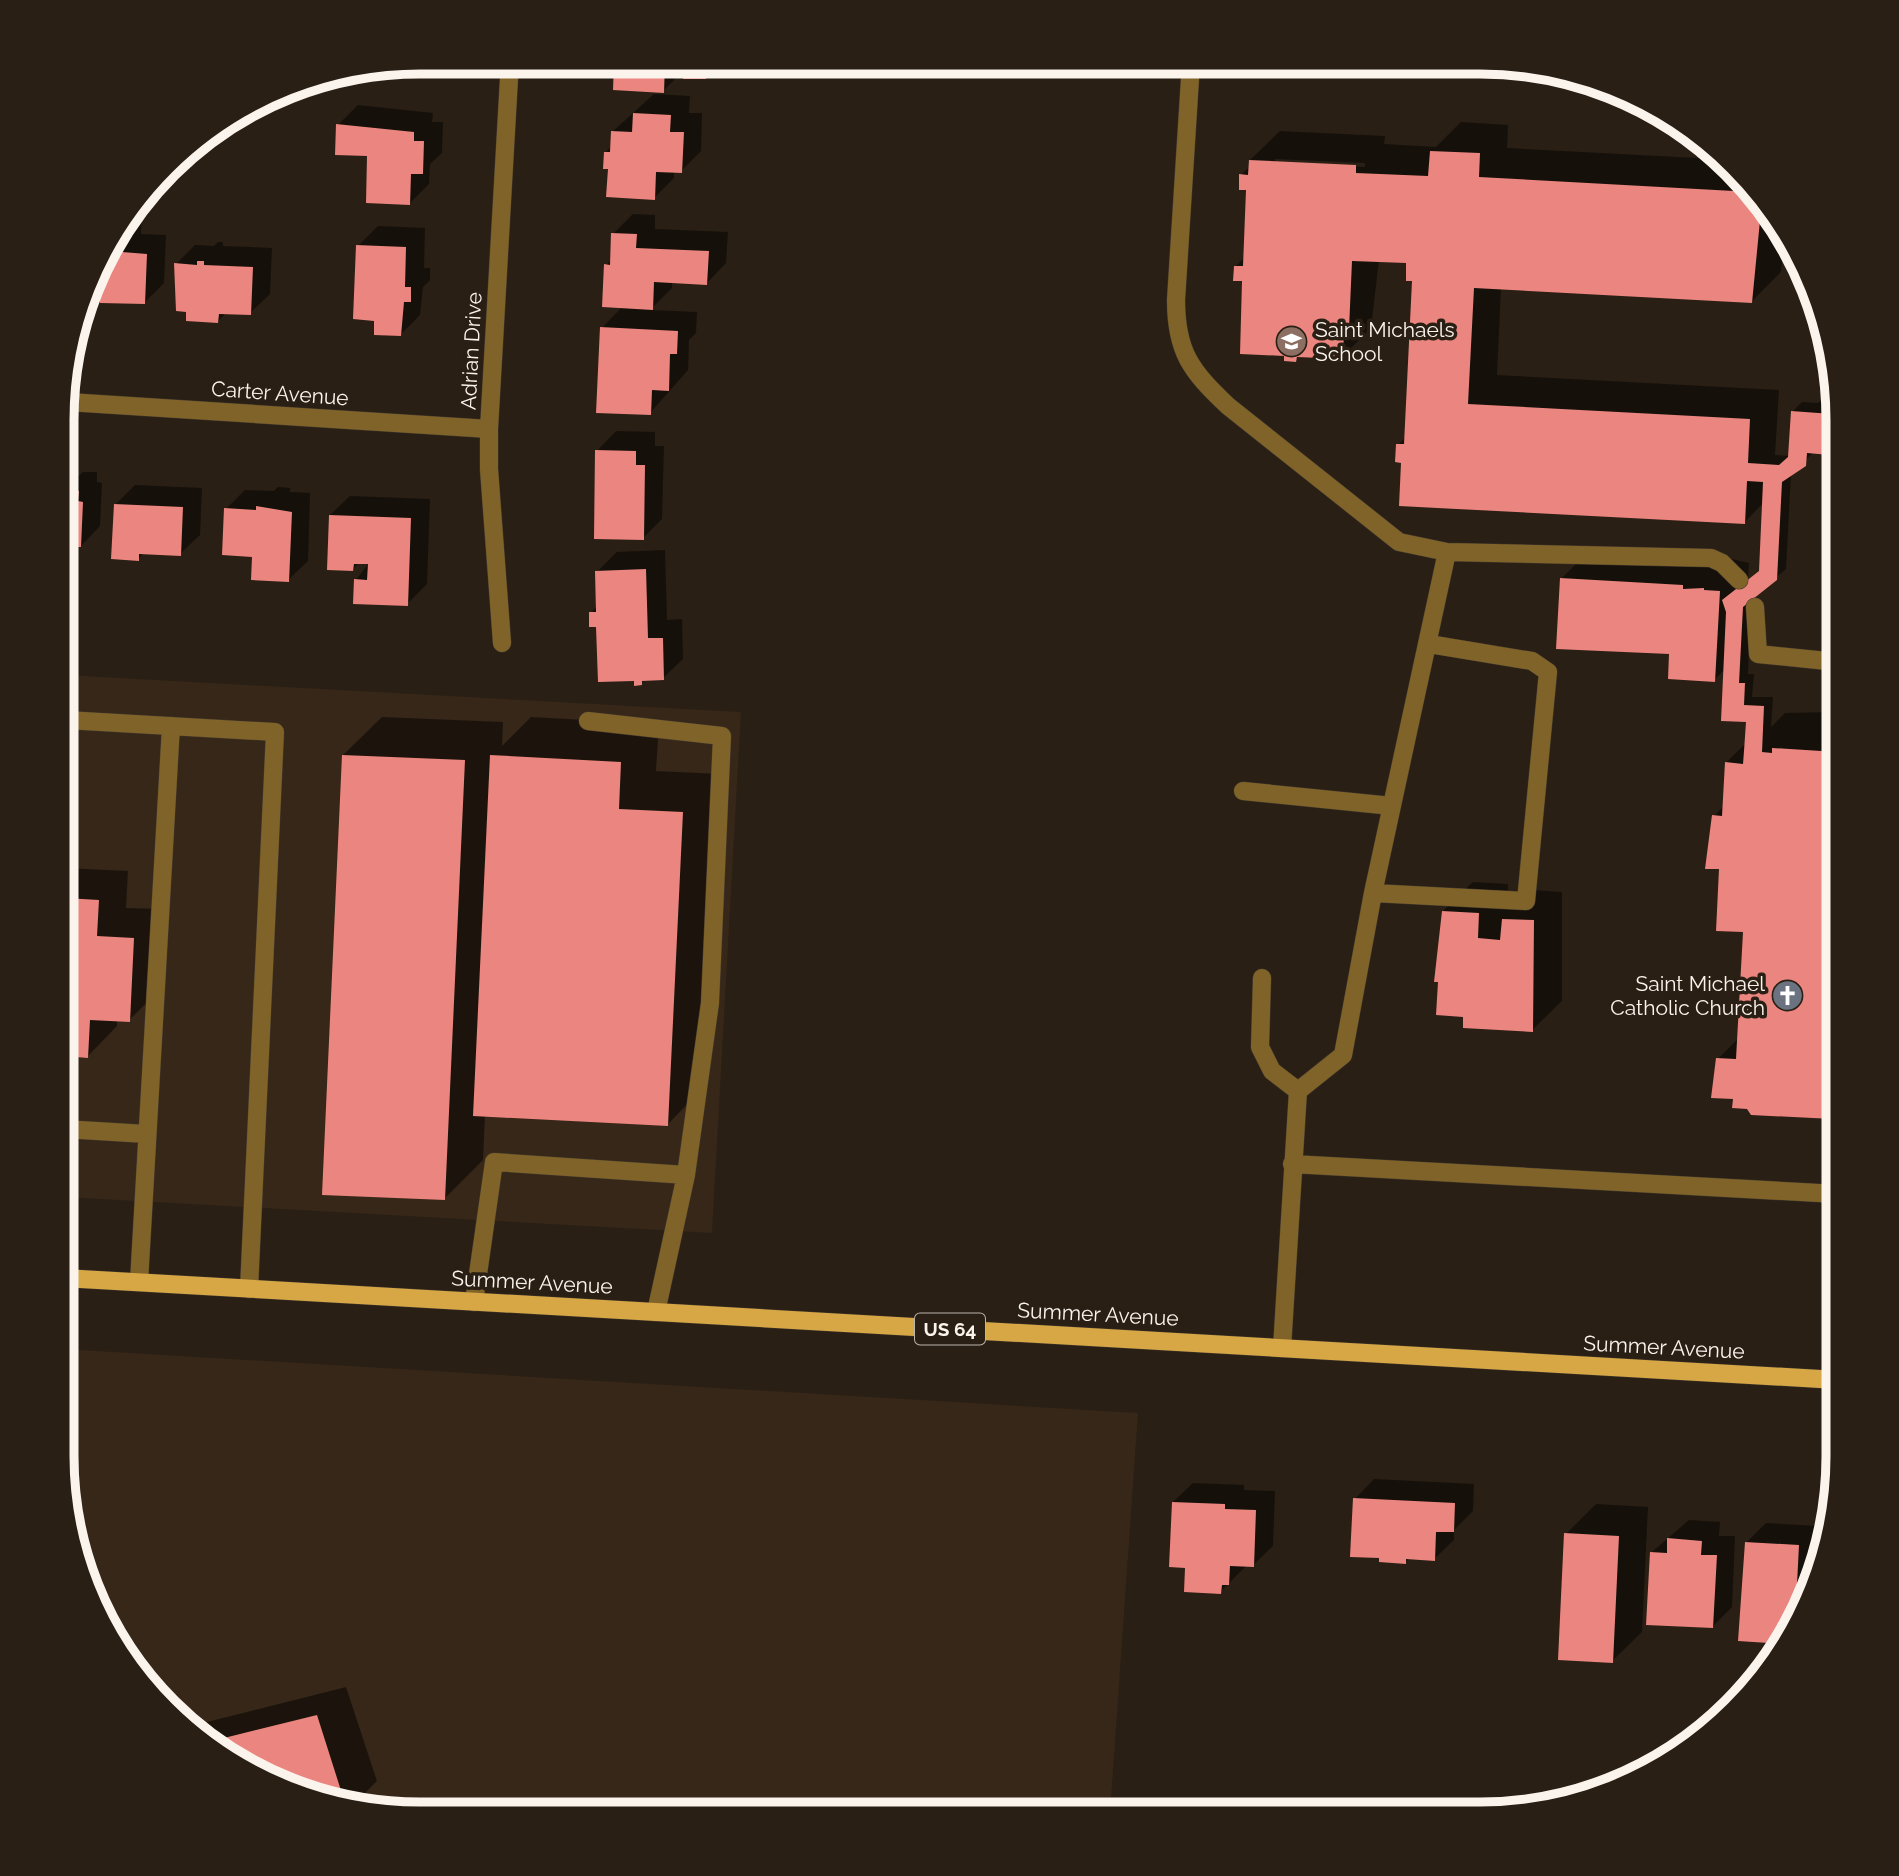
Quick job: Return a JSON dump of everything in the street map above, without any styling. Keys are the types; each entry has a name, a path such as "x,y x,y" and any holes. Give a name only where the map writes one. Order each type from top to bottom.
{"main road":[{"name":"Summer Avenue","path":"74,1279 1826,1379"}],"street":[{"name":"Adrian Drive","path":"502,643 489,469 489,429 509,74"},
{"path":"1190,74 1176,332 1188,359 1203,382 1228,406 1399,542 1447,552 1711,558 1722,563 1740,580"},
{"name":"Carter Avenue","path":"74,402 489,429"},
{"path":"1282,1348 1298,1091 1343,1055 1373,893 1447,552"},
{"path":"1755,607 1758,654 1826,661"},
{"path":"1373,893 1526,901 1548,672 1532,661 1429,644"},
{"path":"74,720 275,732 249,1289"},
{"path":"588,721 722,736 710,1003 686,1175 656,1312"},
{"path":"139,1282 171,726"},
{"path":"1243,791 1392,806"},
{"path":"1262,978 1260,1047 1272,1071 1298,1091"},
{"path":"74,1129 146,1133"},
{"path":"474,1302 494,1162 686,1175"},
{"path":"1292,1164 1826,1193"}],"shaded area":[{"path":"74,675 741,712 712,1233 74,1198"},
{"path":"74,1350 1138,1413 1111,1802 397,1802 330,1791 287,1776 246,1756 191,1717 159,1685 120,1630 100,1589 85,1546 74,1479"}],"building":[{"path":"614,74 665,74 664,93 613,90"},
{"path":"683,74 706,74 706,79 683,79"},
{"path":"633,113 671,115 670,132 684,132 682,173 656,172 655,200 606,197 608,169 603,169 604,152 610,152 611,131 632,132"},
{"path":"336,124 414,132 414,141 424,141 423,174 411,174 410,205 366,203 367,156 335,155"},
{"name":"Saint Michaels School","path":"1430,151 1480,153 1479,177 1740,191 1760,218 1752,303 1474,288 1468,404 1750,419 1748,463 1779,465 1788,457 1791,411 1826,414 1826,455 1807,453 1806,466 1782,482 1777,580 1743,607 1739,683 1745,683 1744,705 1764,706 1762,752 1772,753 1772,748 1826,751 1826,1119 1751,1115 1747,1109 1732,1108 1733,1099 1711,1098 1716,1058 1736,1059 1743,932 1716,931 1719,869 1705,869 1712,815 1722,816 1725,762 1743,764 1746,722 1721,721 1726,612 1722,600 1759,571 1763,482 1747,481 1745,524 1399,506 1401,463 1395,462 1396,444 1404,444 1412,281 1406,281 1406,263 1352,261 1349,329 1344,329 1343,359 1297,357 1296,362 1284,361 1284,356 1240,354 1242,281 1233,281 1234,266 1243,266 1246,190 1239,190 1239,174 1248,175 1249,160 1356,165 1356,173 1428,176"},
{"path":"611,233 637,234 636,248 709,251 707,285 654,282 653,310 602,307 604,264 610,265"},
{"path":"122,242 122,252 147,254 145,304 100,303 100,297 96,297 100,287"},
{"path":"356,245 406,247 405,287 411,287 411,302 404,302 401,336 374,335 374,321 353,319"},
{"path":"197,261 204,261 204,265 253,267 251,315 219,314 218,323 186,321 186,312 176,311 174,263 197,265"},
{"path":"600,327 678,331 677,354 670,354 669,391 652,390 651,415 596,413"},
{"path":"595,450 636,451 636,465 645,465 644,540 594,539"},
{"path":"74,491 79,491 78,501 83,502 81,547 74,547"},
{"path":"114,504 183,507 181,556 139,554 139,561 111,559"},
{"path":"256,506 292,512 289,582 251,580 252,557 222,555 224,508 256,510"},
{"path":"329,515 411,518 408,606 353,604 354,579 367,580 368,564 354,564 353,571 327,570"},
{"path":"646,569 648,638 663,638 664,680 642,681 642,685 634,686 634,681 598,682 596,627 589,627 589,612 596,612 595,571"},
{"path":"1560,578 1683,585 1683,589 1704,588 1720,591 1715,682 1668,679 1669,654 1556,649"},
{"path":"342,755 465,760 445,1200 322,1195"},
{"path":"490,755 621,762 619,809 683,812 668,1126 473,1116"},
{"path":"74,899 99,900 97,936 134,938 130,1022 90,1020 88,1058 74,1057"},
{"path":"1442,911 1479,913 1478,938 1500,940 1502,919 1534,920 1533,1032 1463,1028 1463,1017 1436,1015 1438,982 1434,982"},
{"path":"1353,1498 1455,1503 1454,1532 1436,1532 1435,1561 1406,1559 1406,1564 1379,1562 1379,1558 1350,1557"},
{"path":"1172,1502 1225,1504 1225,1509 1256,1510 1254,1567 1230,1566 1229,1585 1222,1585 1221,1594 1184,1592 1185,1568 1169,1567"},
{"path":"1564,1533 1619,1536 1613,1663 1558,1660"},
{"path":"1667,1538 1702,1541 1701,1555 1717,1555 1713,1628 1646,1625 1650,1552 1667,1553"},
{"path":"1745,1542 1799,1545 1796,1595 1771,1643 1738,1641"},
{"path":"317,1715 342,1794 308,1784 266,1767 220,1739"}],"place":[{"name":"Saint Michaels School","path":"1292,341"},
{"name":"Saint Michael Catholic Church","path":"1788,995"}]}
